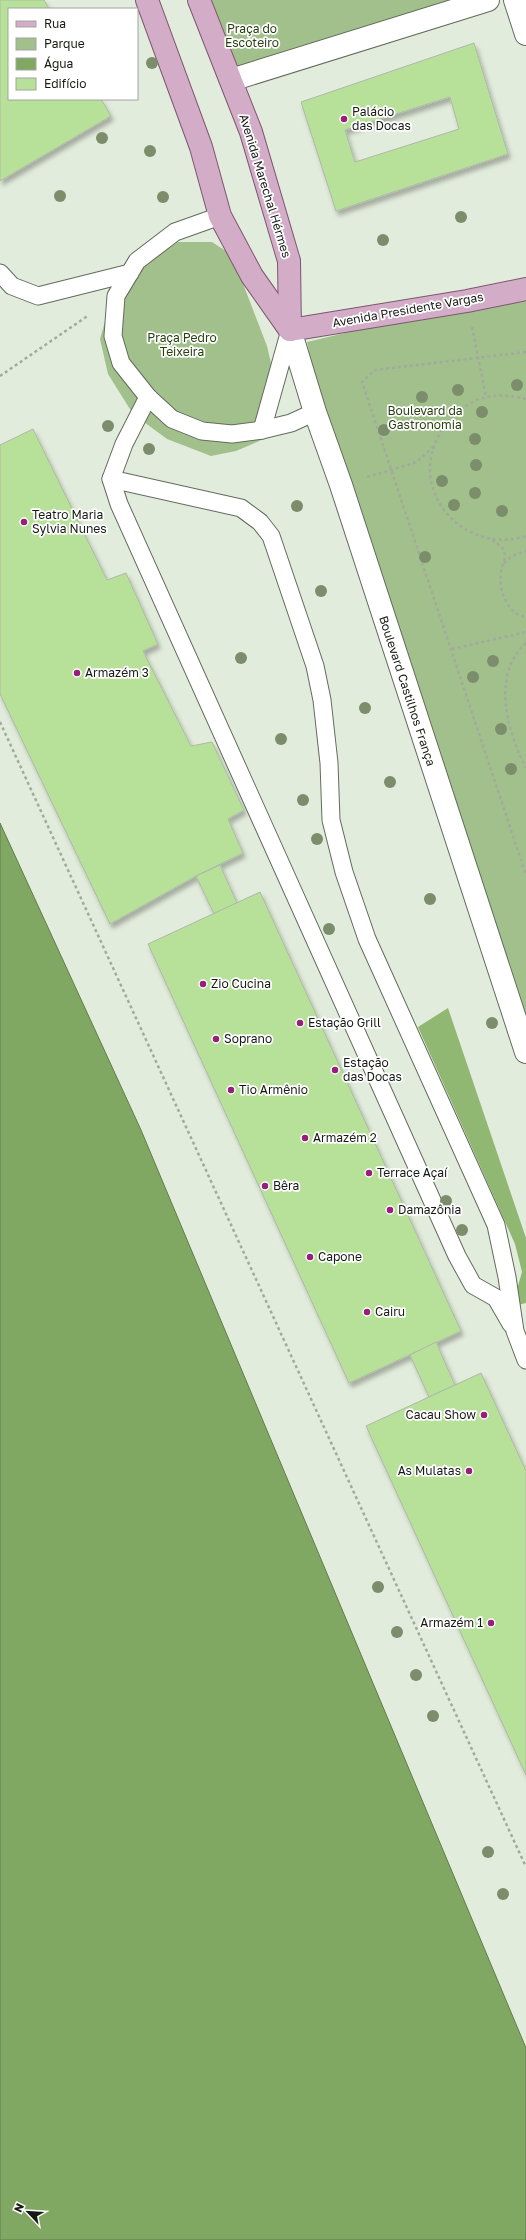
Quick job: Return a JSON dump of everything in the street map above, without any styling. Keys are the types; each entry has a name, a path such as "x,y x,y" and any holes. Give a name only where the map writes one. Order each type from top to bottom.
{"main road":[{"path":"147,0 201,147 220,216 252,276 290,330"},
{"name":"Avenida Marechal Hérmes","path":"199,0 232,80 251,132 288,261 290,330"},
{"path":"232,80 488,0"},
{"path":"515,0 526,34"},
{"name":"Avenida Presidente Vargas","path":"290,330 467,301 526,289"},
{"name":"Boulevard Castilhos França","path":"290,330 315,412 341,485 526,1052"}],"lane":[{"path":"220,216 175,232 137,261 116,296 113,336 121,363 148,397 172,419 202,431 232,434 262,430 291,424 315,412"},
{"path":"0,273 12,286 38,296 130,273"},
{"path":"262,430 290,330"},
{"path":"148,397 124,444 111,479 119,504 457,1256 473,1286 496,1298 515,1331 526,1360"},
{"path":"111,479 241,508 260,522 271,536 315,666 322,700 329,763 331,820 344,872 370,946 496,1226 507,1276 515,1331"}],"path":[{"path":"0,376 116,296"},
{"path":"467,301 486,397"},
{"path":"526,352 375,370 362,382 526,875"},
{"path":"504,564 503,549 491,540 468,532 448,516 435,495 430,471 434,446 445,424 463,407 486,397 510,395 526,399"},
{"path":"341,485 416,462 434,446"},
{"path":"491,540 515,540 526,536"},
{"path":"526,551 512,556 504,564 501,571 501,581 507,603 513,612 526,617"},
{"path":"452,649 526,632"},
{"path":"526,643 518,650 511,662 505,703 514,741 526,768"},
{"path":"0,722 526,1867"}],"green space":[{"name":"Praça do Escoteiro","path":"199,0 488,0 231,80"},
{"name":"Praça Pedro Teixeira","path":"178,242 212,242 232,255 267,346 273,372 277,407 271,436 236,451 211,456 167,439 133,414 108,374 100,339 108,311 143,264"},
{"name":"Boulevard da Gastronomia","path":"526,290 526,1052 327,444 307,342"}],"shaded area":[{"path":"448,1008 526,1238 526,1303 518,1305 515,1296 522,1272 515,1244 418,1027"}],"water":[{"path":"0,823 141,1130 526,2048 526,2240 0,2240"}],"building":[{"path":"0,0 44,0 48,8 8,8 8,100 102,100 111,116 0,181"},
{"name":"Palácio das Docas","path":"474,43 508,154 336,211 301,102","holes":["450,97 459,129 355,162 345,130"]},
{"name":"Armazém 3","path":"33,429 107,580 126,573 158,644 143,651 191,746 212,742 244,810 228,819 243,853 196,876 110,924 0,694 0,445"},
{"path":"220,865 237,903 214,914 196,876"},
{"name":"Armazém 2","path":"260,892 461,1331 349,1383 148,944"},
{"path":"436,1342 455,1385 429,1397 410,1355"},
{"name":"Armazém 1","path":"481,1373 526,1471 526,1775 366,1426"}],"place":[{"name":"Palácio das Docas","path":"344,119"},
{"name":"Teatro Maria Sylvia Nunes","path":"24,522"},
{"name":"Armazém 3","path":"77,673"},
{"name":"Zio Cucina","path":"203,984"},
{"name":"Estação Grill","path":"300,1023"},
{"name":"Soprano","path":"216,1039"},
{"name":"Estação das Docas","path":"335,1070"},
{"name":"Tio Armênio","path":"231,1090"},
{"name":"Armazém 2","path":"305,1138"},
{"name":"Terrace Açaí","path":"369,1173"},
{"name":"Bêra","path":"265,1186"},
{"name":"Damazônia","path":"390,1210"},
{"name":"Capone","path":"310,1257"},
{"name":"Cairu","path":"367,1312"},
{"name":"Cacau Show","path":"484,1415"},
{"name":"As Mulatas","path":"469,1471"},
{"name":"Armazém 1","path":"491,1623"}]}
